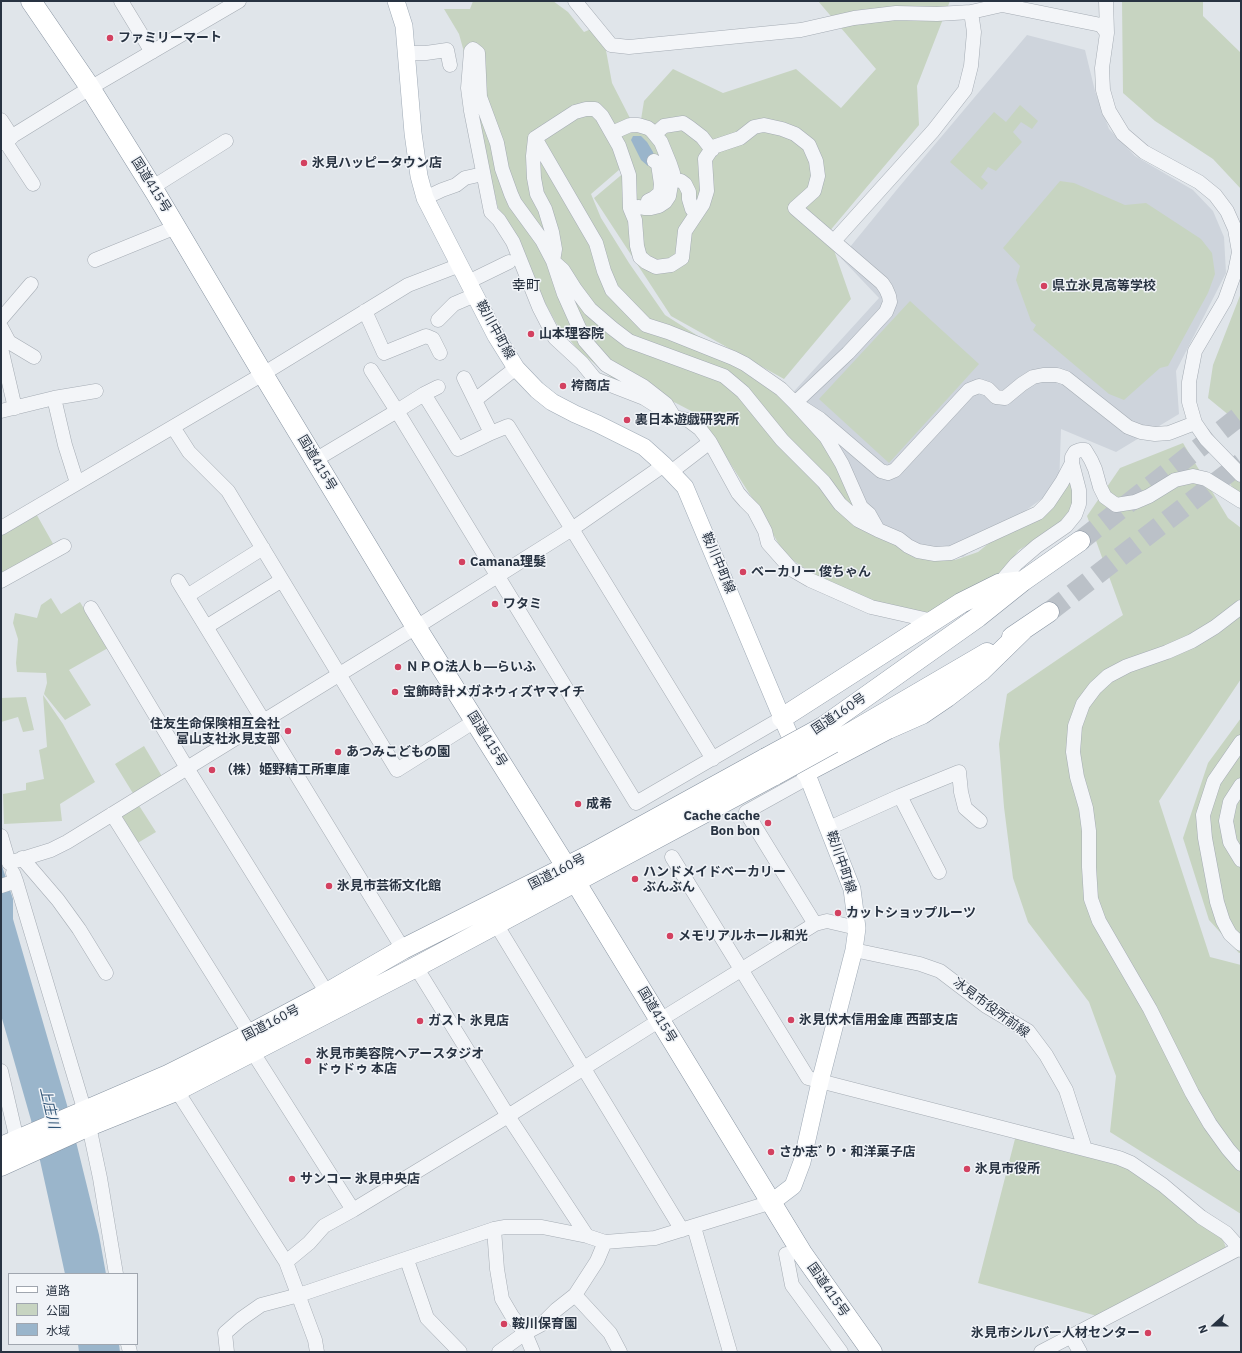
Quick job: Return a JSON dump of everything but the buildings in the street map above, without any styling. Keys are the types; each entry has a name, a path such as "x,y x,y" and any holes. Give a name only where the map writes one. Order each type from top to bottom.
{"highway":[{"name":"国道415号","path":"31,1 87,83 153,188 263,374 416,627 572,875 802,1253 872,1352"},
{"name":"国道160号","path":"828,735 1023,581 1080,541"},
{"path":"782,718 961,603 999,584 1023,581"},
{"name":"国道160号","path":"1,1166 18,1144 172,1083 251,1043 416,967 496,924 572,875 770,766 993,650 1049,612"},
{"path":"808,775 888,729 922,714 981,671 1023,630"},
{"name":"国道160号","path":"251,1043 327,993 403,949 572,875"}],"main road":[{"name":"鞍川中町線","path":"396,1 404,26 419,176 425,198 496,336 516,368 537,390 552,402 644,447 668,468 685,487 782,718 808,775 852,889 857,928 854,950 820,1082 802,1162 793,1186 772,1202"}],"street":[{"path":"121,1 152,52"},
{"path":"6,140 90,88 238,1"},
{"path":"575,1 611,45 629,47 801,30 854,18 896,13 937,14 1002,4 1101,25 1107,33"},
{"path":"1106,1 1107,33 1102,68 1104,90 1109,111 1123,134 1144,152 1199,182 1215,195 1227,211 1236,229 1239,252 1235,272 1225,300 1195,351 1189,382 1189,402 1195,423 1206,439 1241,475"},
{"path":"834,241 934,131 965,90 971,66 974,32 973,8"},
{"path":"674,416 666,404 643,386 606,365 585,341 564,294 553,261 542,240 515,203 511,194 502,169 497,143 480,97 478,53 473,48 471,51 468,88 471,111 492,212 514,242 540,307 555,338 582,363 595,379 644,398 674,416 688,420 700,429 710,442 738,492 744,501 754,510 766,531 768,543 791,570 871,607 933,621"},
{"path":"406,54 447,50 450,65"},
{"path":"534,138 575,112 586,109 595,109 602,116 619,146 629,175 630,206 635,220 637,246 640,256 646,262 656,267 671,265 682,258 685,231 703,204 708,192 705,160 714,148 740,138 754,127 764,125 789,131 809,145 816,161 818,176 814,192 795,208 882,283 886,288 890,302 886,312 848,353 795,403"},
{"path":"1,120 6,140 34,184"},
{"path":"655,134 664,126 683,123 702,137 712,150"},
{"path":"612,133 630,125 638,125 648,128 655,134 669,158 673,173 669,196 665,202 659,206 651,208 630,206"},
{"path":"534,138 534,178 537,194 545,209 552,232 555,249 553,261"},
{"path":"534,138 596,243 604,271 612,290 646,325 668,332 733,358 781,389 826,437 842,464 861,507 869,514 878,530"},
{"path":"153,188 226,141"},
{"path":"630,206 654,198 660,193 661,184 658,164 654,161"},
{"path":"425,198 456,185 465,178 484,174"},
{"path":"672,179 681,181 685,184 689,192 689,199 692,209 696,214"},
{"path":"95,260 176,227"},
{"path":"553,261 564,270 575,289 590,309 629,341 724,376 743,392 782,440 824,482 840,504 858,520 899,539 918,551 934,554 950,553 969,546 1038,513 1048,504 1072,463"},
{"path":"438,320 472,288 509,262"},
{"path":"1,528 263,374 408,285 460,265"},
{"path":"1,319 30,284"},
{"path":"365,311 384,353 426,336 433,339 440,353"},
{"path":"1,327 9,342 34,357"},
{"path":"1,348 15,408"},
{"path":"475,400 516,368"},
{"path":"371,370 498,575 636,803 782,718"},
{"path":"795,403 820,419 882,471 888,473 895,470 969,390 979,386 988,389 996,397 1005,398 1033,377 1043,375 1057,375 1066,378 1128,427 1140,432 1155,434 1169,433 1195,423"},
{"path":"464,378 491,432"},
{"path":"315,460 438,387"},
{"path":"1,411 54,398 96,391"},
{"path":"424,394 458,449 491,432 508,426 713,759"},
{"path":"54,398 65,445 77,483"},
{"path":"172,427 189,452 228,491 397,770 475,721"},
{"path":"15,860 51,850 67,842 416,627 710,442"},
{"path":"999,584 1016,564 1037,546 1066,526 1075,515 1079,504 1079,490 1072,463 1072,457 1075,452 1080,450 1085,450 1095,469 1100,487 1105,497 1116,505 1135,502 1149,496 1175,480 1193,476 1206,479 1241,501"},
{"path":"1,581 64,546"},
{"path":"187,596 263,548"},
{"path":"206,627 282,580"},
{"path":"178,581 403,949"},
{"path":"91,608 187,768 327,993"},
{"path":"1241,608 1215,627 1192,641 1167,652 1126,666 1108,676 1095,688 1084,704 1075,726 1072,752 1077,777 1086,808 1089,831 1091,899 1099,921 1150,1009 1192,1093 1210,1124 1241,1164"},
{"path":"1241,742 1214,781 1203,815 1205,838 1217,902 1223,921 1230,934 1241,944"},
{"path":"829,828 958,772 965,808 980,822"},
{"path":"808,775 746,812 815,924"},
{"path":"1241,785 1230,802 1226,821 1230,842 1241,860"},
{"path":"900,796 939,872"},
{"path":"112,814 353,1210"},
{"path":"1,836 15,860 58,900 79,929 106,973"},
{"path":"672,857 808,1078 1119,1158 1131,1163 1163,1185 1201,1217 1226,1233 1240,1249 1040,1352"},
{"path":"15,860 10,883 74,1074 100,1178 116,1273"},
{"path":"286,1262 309,1242 324,1226 508,1116 815,924 827,921 857,928"},
{"path":"496,924 584,1068 688,1229 730,1352"},
{"name":"冰見市役所前線","path":"854,950 920,964 940,971 986,1006 1028,1031 1046,1055 1066,1090 1085,1149"},
{"path":"416,967 508,1116 587,1236"},
{"path":"1,1071 18,1144"},
{"path":"172,1083 286,1262 315,1340 317,1352"},
{"path":"227,1352 225,1333 241,1319 261,1305 299,1295 407,1260 494,1229 505,1227 542,1227 587,1236 605,1242 655,1238 772,1202"},
{"path":"494,1229 497,1269 502,1299 512,1316 525,1333 533,1352"},
{"path":"499,1352 525,1333 542,1324 556,1310 576,1295 598,1261 605,1242"},
{"path":"786,1254 792,1285 841,1352"},
{"path":"407,1260 427,1318 460,1352"},
{"path":"576,1295 610,1333 620,1352"},
{"path":"1071,1336 1080,1352"}],"shaded area":[{"name":"県立氷見高等学校","path":"1027,35 1085,50 1095,91 1109,129 1135,156 1193,190 1213,211 1224,237 1226,273 1176,371 1179,414 1116,452 1061,429 1059,486 963,557 918,556 871,526 787,399 879,298 841,258"}],"green space":[{"path":"473,1 553,1 568,12 584,32 591,29 605,45 612,83 633,124 622,134 639,132 644,101 673,69 723,93 796,69 841,108 876,69 818,1 950,1 917,86 919,125 828,233 851,299 784,379 671,316 594,198 626,171 620,169 591,194 601,218 629,263 665,315 698,336 770,375 835,458 871,530 923,558 955,560 978,552 1071,477 1073,506 1056,527 1019,550 996,579 934,615 873,603 819,578 785,555 754,501 723,452 695,413 676,403 612,378 578,350 556,323 537,288 514,232 498,208 488,167 474,88 459,34 444,9 470,9"},
{"path":"1122,1 1203,1 1203,16 1241,53 1241,189 1213,159 1155,121 1123,93"},
{"path":"1020,105 1038,121 1032,129 1021,122 1013,132 1022,142 996,171 988,167 981,177 988,183 982,190 950,162 994,112 1006,122"},
{"path":"1060,181 1074,183 1125,205 1146,203 1201,239 1212,253 1215,274 1208,293 1168,366 1160,368 1124,400 1109,394 1033,330 1036,325 1031,321 1016,280 1020,266 1003,248"},
{"path":"1241,293 1241,425 1208,398 1213,365"},
{"path":"910,301 979,364 889,463 819,399"},
{"path":"1183,443 1228,518 1241,528 1241,679 1159,801 1210,957 1241,965 1241,1214 1110,1132 1116,1076 1089,1002 1028,922 1013,878 1004,807 999,744 1007,694 1123,615 1087,516 1120,468"},
{"path":"1241,473 1241,497 1230,484"},
{"path":"34,510 56,549 1,579 1,529"},
{"path":"51,598 61,614 80,602 108,648 69,670 91,705 65,720 44,694 47,683 46,673 17,672 16,663 18,639 13,623 15,613 37,618 41,605"},
{"path":"43,695 63,724 95,782 60,804 62,821 4,824 3,794 26,790 26,783 44,779 39,750 47,747"},
{"path":"26,697 34,730 23,732 18,717 1,722 1,698"},
{"path":"1241,718 1241,953 1239,953 1209,920 1183,838 1208,763"},
{"path":"144,746 163,778 134,795 115,764"},
{"path":"138,804 156,832 136,844 119,817"},
{"path":"1016,1135 1126,1167 1149,1179 1222,1237 1226,1248 1097,1316 978,1283"}],"water":[{"path":"633,136 641,136 647,142 653,152 655,160 653,164 648,166 641,160 631,140"},
{"name":"上庄川","path":"1,863 13,899 13,919 67,1105 99,1235 106,1273 65,1273 31,1120 1,1015"},
{"path":"78,1345 119,1345 120,1352 79,1352"}],"tunnel":[{"path":"1080,541 1241,415"},
{"path":"1049,612 1241,463"}],"place":[{"name":"ファミリーマート","path":"110,38"},
{"name":"氷見ハッピータウン店","path":"304,163"},
{"name":"県立氷見高等学校","path":"1044,286"},
{"name":"山本理容院","path":"531,334"},
{"name":"袴商店","path":"563,386"},
{"name":"裏日本遊戯研究所","path":"627,420"},
{"name":"Camana理髮","path":"462,562"},
{"name":"ベーカリー 俊ちゃん","path":"743,572"},
{"name":"ワタミ","path":"495,604"},
{"name":"ＮＰＯ法人ｂ―らいふ","path":"398,667"},
{"name":"宝飾時計メガネウィズヤマイチ","path":"395,692"},
{"name":"住友生命保険相互会社 富山支社氷見支部","path":"288,731"},
{"name":"あつみこどもの園","path":"338,752"},
{"name":"（株）姫野精工所車庫","path":"212,770"},
{"name":"成希","path":"578,804"},
{"name":"Cache cache Bon bon","path":"768,823"},
{"name":"ハンドメイドベーカリー ぶんぶん","path":"635,879"},
{"name":"氷見市芸術文化館","path":"329,886"},
{"name":"カットショップルーツ","path":"838,913"},
{"name":"メモリアルホール和光","path":"670,936"},
{"name":"氷見伏木信用金庫 西部支店","path":"791,1020"},
{"name":"ガスト 氷見店","path":"420,1021"},
{"name":"氷見市美容院ヘアースタジオ ドゥドゥ 本店","path":"308,1061"},
{"name":"さか志ﾞり・和洋菓子店","path":"771,1152"},
{"name":"氷見市役所","path":"967,1169"},
{"name":"サンコー 氷見中央店","path":"292,1179"},
{"name":"鞍川保育園","path":"504,1324"},
{"name":"氷見市シルバー人材センター","path":"1148,1333"}],"district":[{"name":"幸町","path":"526,286"}]}
